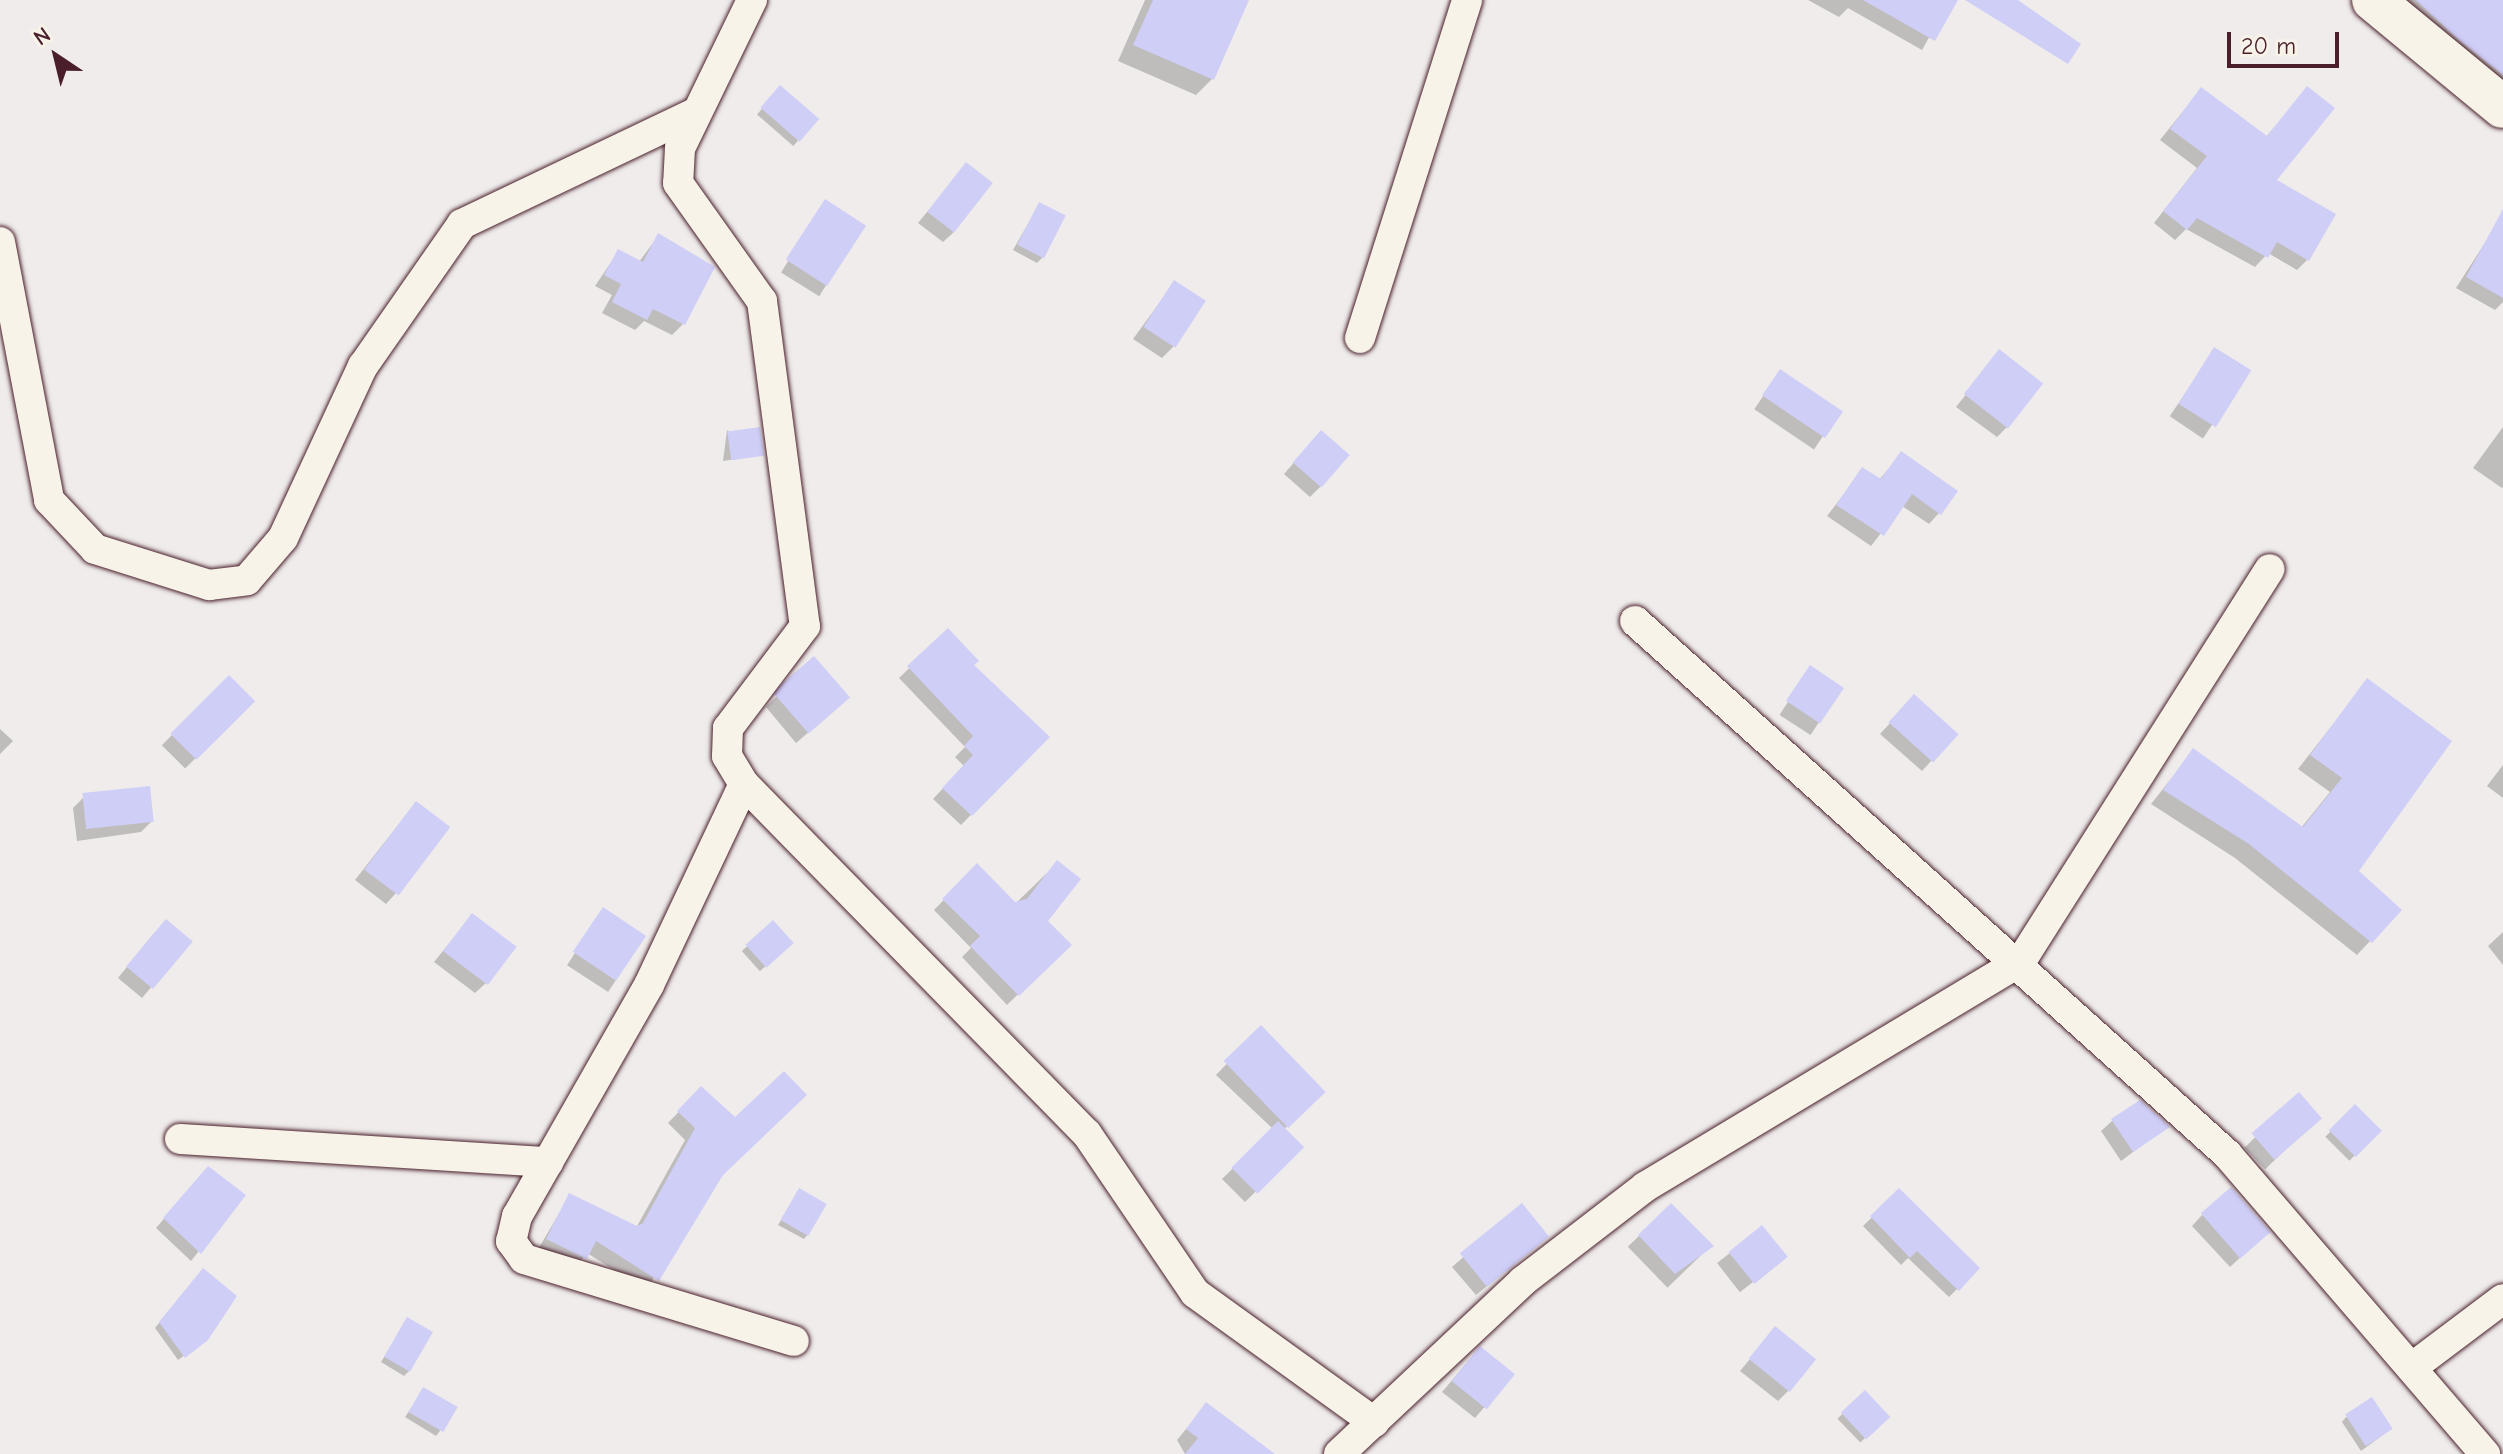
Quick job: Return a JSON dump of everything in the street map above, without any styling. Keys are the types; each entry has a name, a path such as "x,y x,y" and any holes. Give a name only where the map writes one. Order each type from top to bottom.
{"main road":[{"path":"2373,0 2503,107"}],"street":[{"path":"752,0 680,148 678,183 762,301 805,626 728,728 727,756 744,784 1087,1134 1195,1293 1374,1422"},
{"path":"1360,338 1467,0"},
{"path":"0,242 49,500 95,549 209,585 247,580 283,538 363,366 462,224 695,113"},
{"path":"1339,1454 1523,1281 1645,1187 2021,961 2270,569"},
{"path":"1635,621 2021,961 2227,1154 2414,1366 2485,1454"},
{"path":"744,784 649,985 517,1216 511,1241 524,1259 794,1341"},
{"path":"180,1139 548,1162"},
{"path":"2414,1366 2503,1299"}],"building":[{"path":"1153,0 1249,0 1214,80 1133,45"},
{"path":"1863,0 1958,0 1935,41"},
{"path":"1965,0 2018,0 2081,44 2068,64"},
{"path":"2416,0 2503,0 2503,75 2459,40"},
{"path":"780,85 819,119 800,142 760,108"},
{"path":"2307,86 2335,108 2277,180 2336,214 2309,261 2277,242 2268,258 2197,218 2187,230 2163,211 2207,156 2170,129 2201,87 2267,136"},
{"path":"966,162 993,183 954,233 927,212"},
{"path":"825,199 866,226 827,286 786,259"},
{"path":"1039,202 1066,216 1044,258 1017,245"},
{"path":"2503,209 2503,298 2466,277"},
{"path":"658,233 715,267 685,325 653,309 647,320 612,302 621,284 604,275 618,249 643,262"},
{"path":"1174,280 1206,301 1175,348 1144,327"},
{"path":"2214,347 2251,370 2216,427 2178,404"},
{"path":"1999,349 2043,383 2008,428 1964,394"},
{"path":"1780,369 1843,411 1825,438 1762,396"},
{"path":"760,427 764,456 731,460 727,432"},
{"path":"1321,430 1350,455 1321,487 1293,462"},
{"path":"1901,451 1958,491 1941,515 1912,494 1884,536 1836,505 1862,467 1881,479"},
{"path":"948,628 979,661 974,665 1050,737 972,816 942,788 973,755 964,746 973,736 907,666"},
{"path":"814,656 850,698 809,734 772,692"},
{"path":"1810,665 1844,688 1820,724 1786,701"},
{"path":"229,675 255,701 196,760 170,734"},
{"path":"2367,678 2452,741 2359,871 2402,910 2372,943 2249,844 2163,790 2193,748 2303,827 2342,778 2310,755"},
{"path":"1914,694 1959,734 1933,762 1889,722"},
{"path":"150,786 154,822 86,829 82,793"},
{"path":"416,801 450,827 399,896 364,870"},
{"path":"1057,860 1081,879 1048,921 1072,945 1019,996 970,946 980,936 942,899 977,863 1015,902 1027,899"},
{"path":"603,907 646,936 616,981 573,952"},
{"path":"472,913 517,947 488,985 443,951"},
{"path":"166,919 193,941 153,989 126,966"},
{"path":"773,920 794,943 766,968 746,945"},
{"path":"1261,1025 1326,1092 1288,1128 1224,1061"},
{"path":"784,1071 807,1095 723,1175 659,1281 596,1241 587,1259 546,1239 569,1193 637,1226 643,1223 695,1128 677,1111 701,1086 735,1117"},
{"path":"2299,1092 2322,1118 2274,1160 2251,1133"},
{"path":"2140,1100 2170,1127 2133,1152 2111,1119"},
{"path":"2355,1104 2382,1131 2356,1157 2329,1130"},
{"path":"1278,1121 1304,1147 1257,1194 1231,1168"},
{"path":"208,1166 246,1195 201,1254 163,1218"},
{"path":"2231,1187 2270,1232 2240,1259 2201,1213"},
{"path":"799,1188 827,1204 808,1236 780,1220"},
{"path":"1899,1188 1980,1268 1959,1291 1917,1251 1910,1258 1870,1216"},
{"path":"1522,1203 1549,1236 1487,1287 1460,1253"},
{"path":"1671,1203 1714,1246 1675,1274 1638,1235"},
{"path":"1762,1225 1788,1257 1754,1284 1729,1252"},
{"path":"203,1268 237,1296 208,1340 185,1358 159,1322"},
{"path":"407,1317 433,1332 410,1372 384,1357"},
{"path":"1775,1326 1816,1359 1790,1392 1749,1359"},
{"path":"1480,1346 1515,1374 1487,1409 1452,1381"},
{"path":"423,1387 458,1407 443,1432 409,1412"},
{"path":"1865,1390 1890,1417 1866,1440 1841,1413"},
{"path":"2372,1397 2393,1429 2366,1446 2345,1414"},
{"path":"1206,1402 1275,1454 1185,1454 1198,1438 1186,1429"}]}
